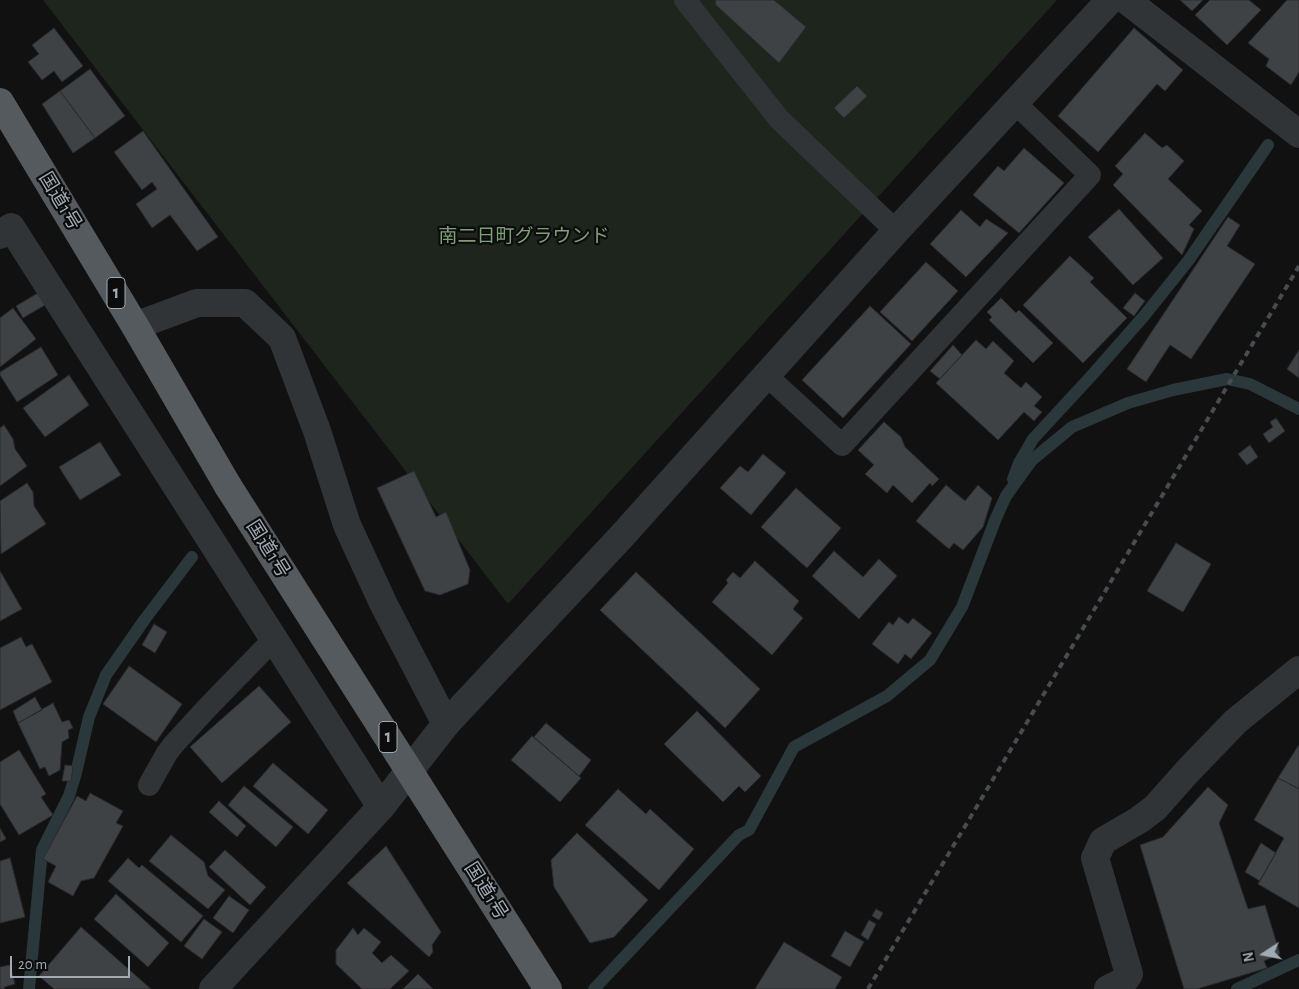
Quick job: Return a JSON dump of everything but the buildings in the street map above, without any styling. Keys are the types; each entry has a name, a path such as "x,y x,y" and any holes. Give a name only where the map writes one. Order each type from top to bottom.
{"highway":[{"name":"国道1号","path":"0,102 135,326 228,486 548,989"}],"street":[{"path":"213,989 381,807 446,724 621,537 896,231 1110,0"},
{"path":"1126,0 1299,134"},
{"path":"0,235 11,227 381,807"},
{"path":"135,326 197,303 245,303 282,338 317,431 347,524 384,605 446,724"},
{"path":"1108,989 1124,981 1130,974 1095,858 1103,841 1155,808 1235,722 1299,670"}],"lane":[{"path":"685,0 779,119 896,231"},
{"path":"766,375 842,444 1090,175 1015,103"},
{"path":"149,785 174,744 274,640"}],"green space":[{"name":"南二日町グラウンド","path":"43,0 1057,0 508,604"}],"waterway":[{"path":"1013,479 1019,463 1033,439 1144,316 1188,261 1268,145"},
{"path":"594,989 739,835 749,830 794,747 887,696 930,660 962,607 1006,496 1032,460 1072,427 1128,403 1173,390 1227,379 1250,384 1299,409"},
{"path":"29,989 42,850 69,796 89,717 106,675 192,557"},
{"path":"1237,989 1299,960"}],"railway":[{"path":"868,989 1299,266"}]}
